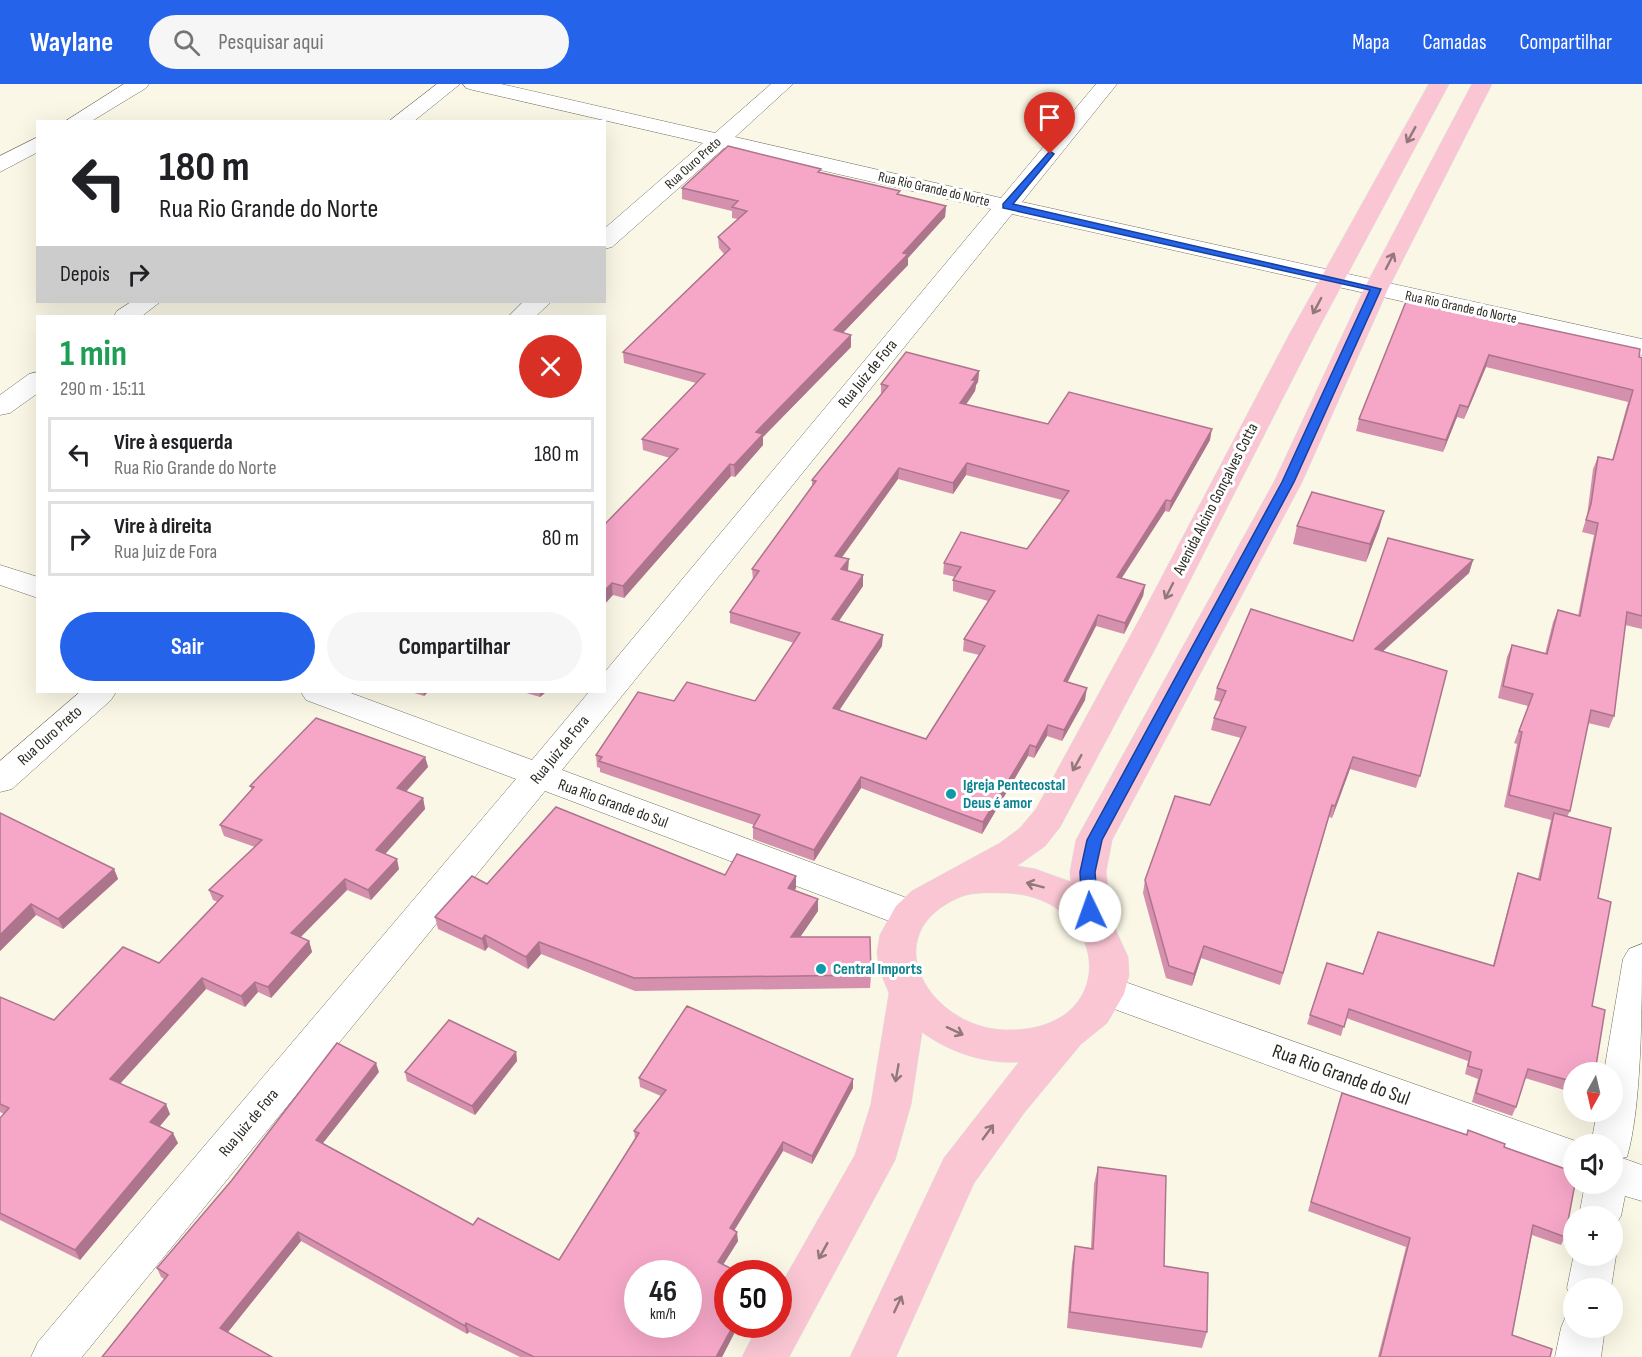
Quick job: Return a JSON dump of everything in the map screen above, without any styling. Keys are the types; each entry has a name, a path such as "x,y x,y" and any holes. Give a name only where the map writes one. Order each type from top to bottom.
{"main road":[{"name":"Avenida Alcino Gonçalves Cotta","path":"959,882 1014,853 1046,821 1140,649 1331,279 1439,84"},
{"path":"873,1357 959,1171 1010,1101 1067,1034 1092,1015 1108,991 1110,954 1093,919 1088,872 1095,840 1288,482 1376,289 1482,84"},
{"path":"1067,1034 1024,1046 978,1042 937,1023 908,994 898,973 896,952 900,932 910,914 932,895 959,882 1008,877 1056,890 1093,919"},
{"path":"765,1357 874,1160 891,1104 908,994"}],"street":[{"path":"77,120 139,84"},
{"path":"401,120 450,84"},
{"name":"Rua Rio Grande do Norte","path":"473,84 1642,348"},
{"name":"Rua Ouro Preto","path":"606,240 783,84"},
{"name":"Rua Juiz de Fora","path":"54,1357 538,776 1107,84"},
{"path":"0,165 36,144"},
{"path":"128,315 146,303"},
{"path":"522,315 537,303"},
{"path":"0,407 36,381"},
{"path":"0,575 36,587"},
{"name":"Rua Ouro Preto","path":"0,780 99,693"},
{"name":"Rua Rio Grande do Sul","path":"320,693 910,914"},
{"path":"1614,1134 1642,959"},
{"name":"Rua Rio Grande do Sul","path":"1108,991 1563,1155"},
{"path":"1623,1177 1642,1183"},
{"path":"1578,1357 1581,1338"}],"building":[{"path":"728,146 821,169 818,172 900,191 897,194 946,206 903,253 908,254 834,330 851,335 756,432 763,434 734,465 730,464 623,586 612,583 606,589 606,523 678,449 642,439 705,374 623,352 730,249 718,237 747,211 732,207 738,201 682,188"},
{"path":"1407,299 1640,349 1639,357 1642,358 1642,616 1627,612 1614,716 1591,710 1570,811 1509,795 1522,732 1519,731 1533,694 1503,686 1512,645 1547,654 1558,610 1580,616 1598,523 1586,520 1591,504 1598,457 1613,460 1633,390 1489,355 1468,407 1460,405 1446,440 1359,419"},
{"path":"906,352 979,371 972,380 976,380 960,403 1048,424 1069,392 1212,429 1171,501 1166,500 1117,577 1145,585 1125,623 1098,615 1064,681 1087,688 1064,730 1048,725 1036,747 1030,745 983,822 861,777 814,850 753,827 760,815 599,761 602,757 596,755 638,692 674,701 687,682 755,701 800,633 730,612 759,571 752,569 816,481 812,480 888,386 881,384","holes":["967,463 1069,491 1027,549 961,532 944,563 961,567 953,580 995,591 964,639 985,646 926,739 833,708 883,635 832,619 863,575 841,569 849,559 835,556 899,468 953,483"]},
{"path":"1312,492 1384,511 1370,544 1297,526"},
{"path":"1388,538 1473,560 1375,649 1447,671 1420,776 1353,757 1335,806 1332,805 1283,973 1204,946 1194,974 1169,966 1145,880 1175,796 1210,805 1246,727 1214,718 1226,691 1217,688 1251,609 1353,641"},
{"path":"316,718 425,757 397,788 423,798 376,850 397,859 368,890 345,879 291,933 309,941 268,987 255,982 241,996 202,978 110,1079 166,1104 150,1122 173,1133 75,1250 0,1213 0,1118 9,1108 0,1104 0,997 54,1020 123,947 159,963 223,896 209,890 262,840 220,825 254,787 250,786"},
{"path":"556,807 725,875 737,854 796,876 788,888 818,899 791,937 870,937 871,975 634,978 539,942 526,957 485,935 482,939 435,917 472,876 487,884"},
{"path":"0,813 114,869 58,919 31,904 0,935"},
{"path":"1554,813 1611,828 1598,898 1611,902 1592,1006 1605,1010 1597,1062 1563,1062 1563,1079 1528,1069 1516,1107 1476,1093 1482,1070 1468,1066 1471,1052 1349,1009 1344,1027 1310,1015 1327,963 1363,974 1378,932 1494,966 1518,873 1540,880"},
{"path":"687,1006 853,1079 812,1156 783,1142 730,1228 737,1232 719,1260 714,1260 714,1338 726,1338 716,1357 534,1357 466,1323 465,1326 298,1232 220,1328 272,1357 102,1357 168,1275 157,1268 232,1180 337,1043 376,1063 316,1140 473,1225 478,1218 559,1260 639,1133 634,1131 666,1090 639,1078"},
{"path":"449,1020 516,1052 472,1106 405,1072"},
{"path":"1342,1093 1467,1135 1468,1130 1505,1144 1504,1147 1563,1168 1563,1194 1573,1194 1571,1206 1563,1206 1563,1236 1533,1225 1512,1335 1552,1349 1550,1357 1380,1357 1410,1238 1311,1202"},
{"path":"1098,1167 1166,1176 1164,1266 1208,1273 1207,1332 1070,1312 1075,1246 1093,1249"}],"place":[{"name":"Igreja Pentecostal Deus é amor","path":"951,794"},
{"name":"Central Imports","path":"821,969"}],"route":[{"path":"1050,154 1007,206 1376,289 1288,482 1095,840 1089,856 1090,911"}]}
